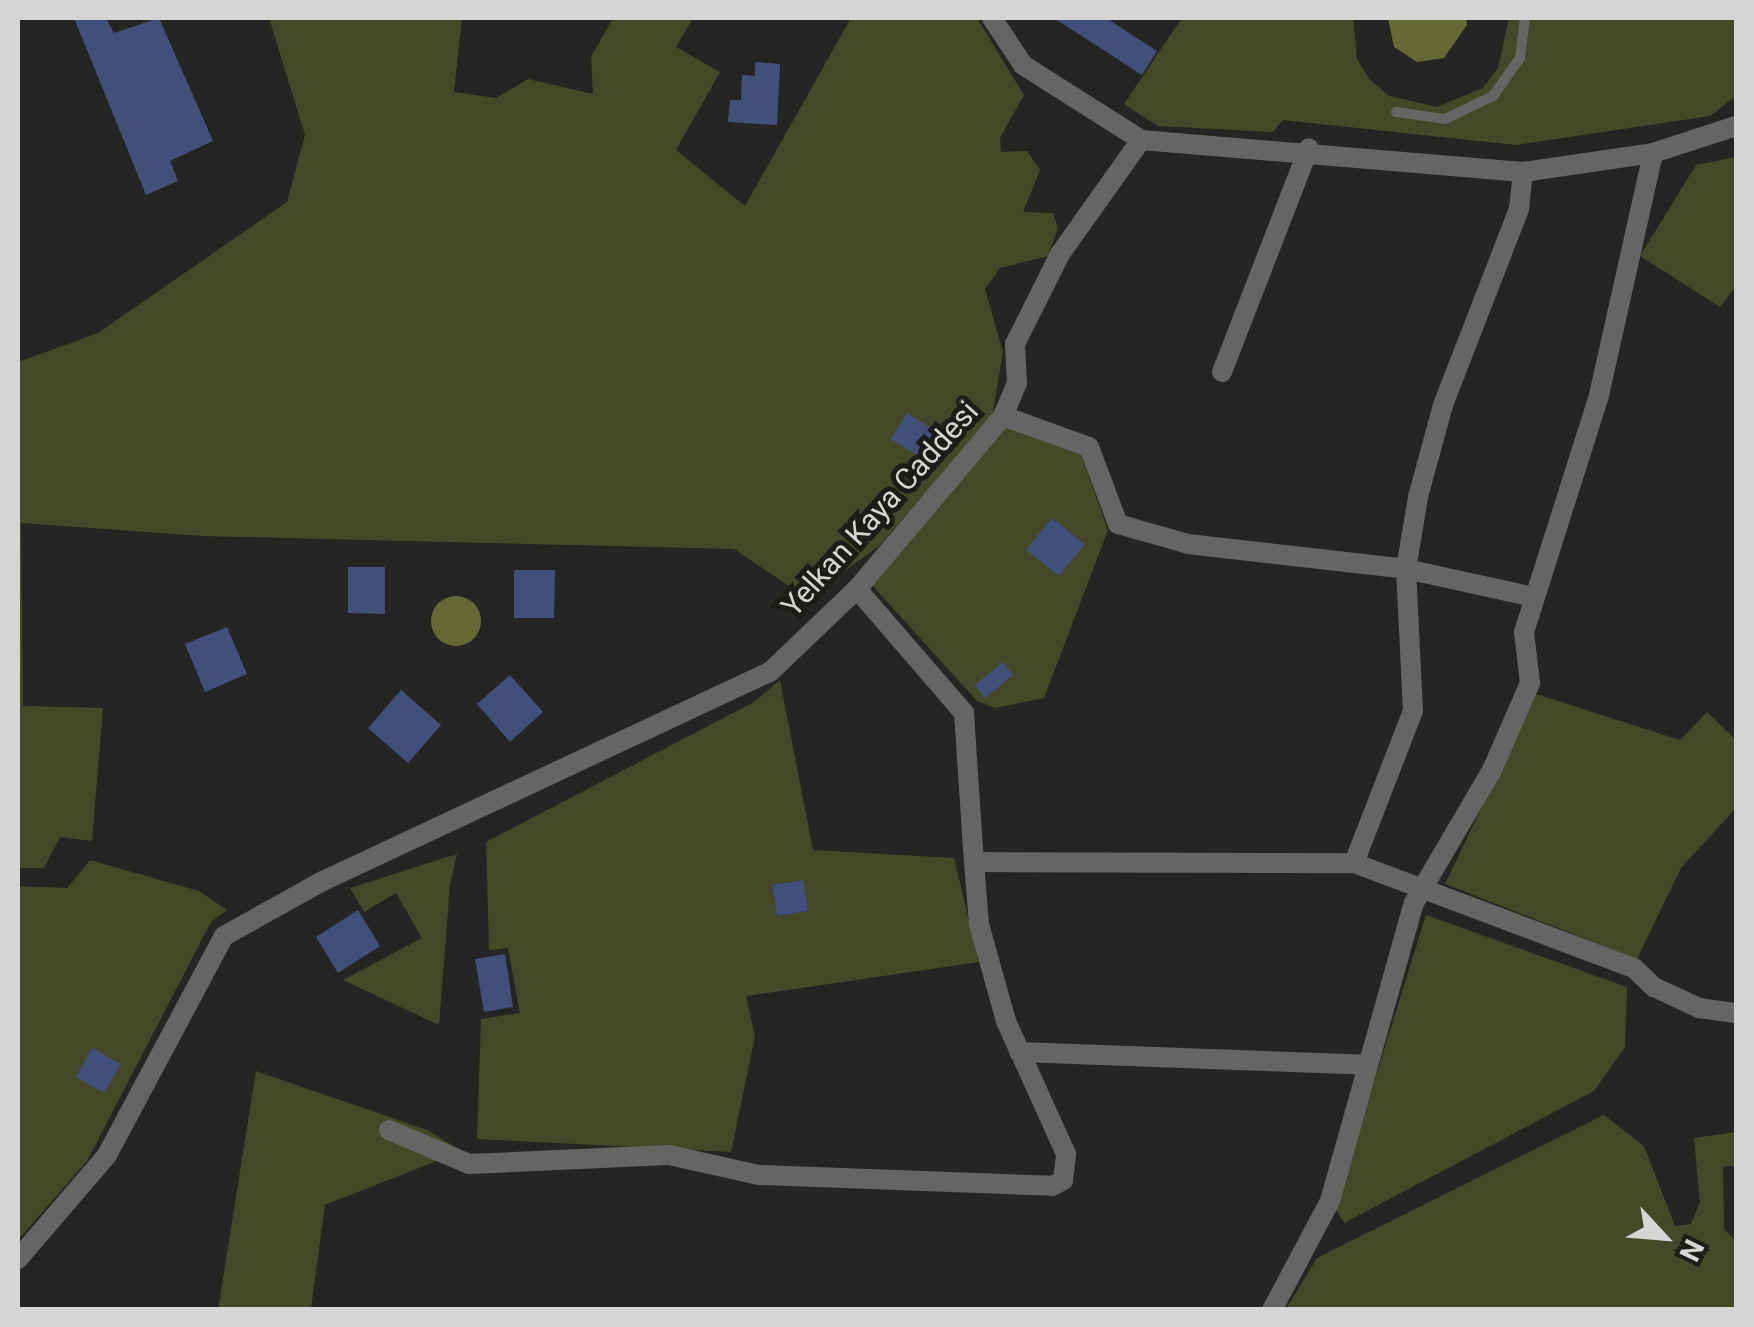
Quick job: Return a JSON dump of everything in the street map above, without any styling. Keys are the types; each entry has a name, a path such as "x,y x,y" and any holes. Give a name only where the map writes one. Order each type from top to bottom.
{"street":[{"path":"992,18 1023,65 1141,140 1309,148 1523,172 1653,153 1736,126"},
{"name":"Yelkan Kaya Caddesi","path":"18,1259 107,1155 224,936 323,881 770,672 856,589 1004,416 1016,383 1015,344 1060,254 1141,140"},
{"path":"1222,372 1309,148"},
{"path":"1272,1310 1330,1201 1422,893 1492,770 1530,683 1524,632 1600,395 1653,153"},
{"path":"1354,863 1413,711 1406,569 1442,405 1519,209 1523,172"},
{"path":"1004,416 1089,447 1118,524 1188,544 1406,569 1534,597"},
{"path":"389,1130 468,1164 669,1156 759,1175 1053,1186 1063,1180 1066,1154 1019,1052 979,924 964,712 856,589"},
{"path":"974,862 1354,863 1422,893 1634,968 1654,987 1700,1008 1736,1013"},
{"path":"1019,1052 1368,1065"}],"lane":[{"path":"1396,112 1445,118 1494,96 1520,58 1525,18"}],"shaded area":[{"path":"269,18 462,18 454,92 496,98 528,79 593,94 591,57 613,18 693,18 676,47 720,72 676,150 745,206 851,18 977,18 1024,95 1000,138 1001,152 1027,151 1040,170 1023,212 1053,213 1058,228 1048,256 1000,268 985,289 1003,352 992,417 879,546 807,598 734,549 202,536 21,523 23,706 103,708 92,841 60,837 44,868 18,868 18,362 98,333 287,202 305,135"},
{"path":"1182,18 1353,18 1357,59 1370,80 1389,96 1437,107 1483,88 1498,68 1509,18 1736,18 1736,96 1710,116 1516,145 1283,120 1273,132 1158,126 1124,104"},
{"path":"1388,18 1466,18 1467,25 1444,58 1417,62 1394,47"},
{"path":"1736,157 1736,286 1720,307 1640,256 1696,165"},
{"path":"1006,425 1081,455 1108,530 1044,698 996,708 977,701 872,585","holes":["1052,518 1084,543 1059,576 1027,550"]},
{"path":"456,596 474,603 481,621 474,639 456,646 438,639 431,621 438,603"},
{"path":"780,680 813,850 954,858 979,962 746,996 755,1037 731,1152 477,1139 481,1019 520,1013 508,948 489,950 486,842 754,702","holes":["802,880 808,911 777,916 772,885"]},
{"path":"1536,694 1680,740 1707,712 1736,740 1736,808 1681,868 1637,959 1445,884"},
{"path":"457,854 450,885 439,1025 343,980 422,938 396,893 364,912 350,888"},
{"path":"90,860 199,891 227,910 211,922 87,1161 18,1240 18,886 67,888"},
{"path":"1426,915 1627,987 1625,1047 1594,1091 1344,1223 1335,1208"},
{"path":"256,1071 427,1130 462,1151 325,1205 311,1309 218,1310"},
{"path":"1604,1115 1644,1146 1675,1226 1691,1224 1700,1202 1694,1138 1736,1132 1736,1165 1723,1167 1724,1229 1736,1241 1736,1309 1286,1309 1317,1258"}],"building":[{"path":"74,18 106,18 114,33 159,18 213,141 170,161 178,181 146,195"},
{"path":"1054,18 1106,18 1157,51 1142,75"},
{"path":"755,62 780,64 777,125 728,122 730,100 741,100 742,75 755,76"},
{"path":"907,413 939,433 923,459 891,439"},
{"path":"1052,518 1085,544 1059,576 1026,550"},
{"path":"348,567 385,567 385,614 348,613"},
{"path":"514,570 555,570 554,618 514,618"},
{"path":"227,627 247,674 205,692 185,644"},
{"path":"1003,662 1013,675 985,698 975,685"},
{"path":"510,675 543,712 510,742 477,704"},
{"path":"401,690 441,725 408,763 368,728"},
{"path":"803,880 808,911 777,916 772,885"},
{"path":"358,910 380,946 338,973 316,937"},
{"path":"505,954 513,1007 484,1012 475,959"},
{"path":"92,1048 121,1064 104,1093 76,1077"}]}
